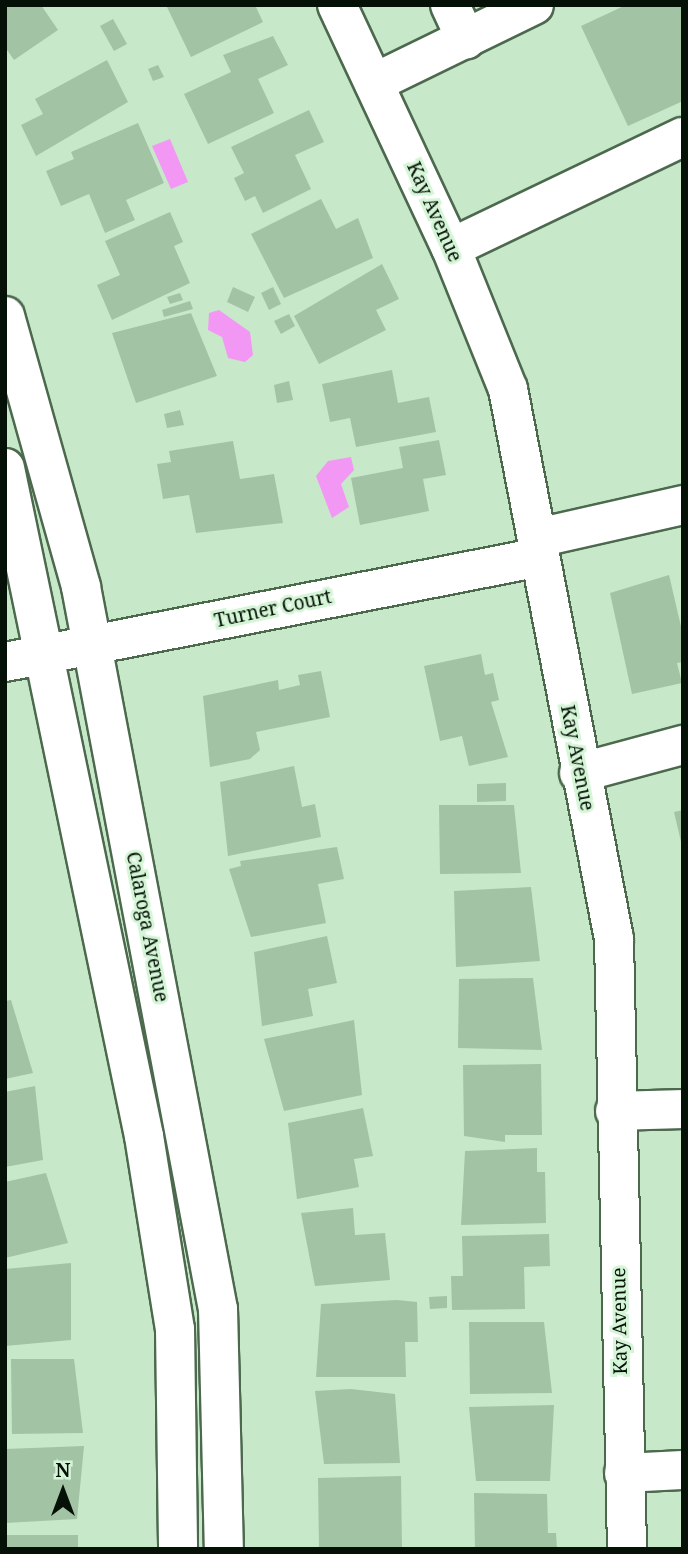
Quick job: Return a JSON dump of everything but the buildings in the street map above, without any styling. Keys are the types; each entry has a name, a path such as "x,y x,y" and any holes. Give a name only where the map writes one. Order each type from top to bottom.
{"street":[{"name":"Kay Avenue","path":"337,5 451,248 508,389 579,773 614,939 615,1111 627,1549"},
{"path":"450,5 466,39"},
{"path":"374,83 534,5"},
{"path":"451,248 683,136"},
{"name":"Calaroga Avenue","path":"5,316 39,421 93,646 218,1308 224,1549"},
{"path":"5,468 144,1136 176,1329 178,1549"},
{"name":"Turner Court","path":"5,662 93,646 538,547 683,505"},
{"path":"579,773 683,746"},
{"path":"615,1111 683,1109"},
{"path":"624,1473 683,1470"}],"shaded area":[{"path":"170,139 188,182 171,189 152,146"},
{"path":"219,310 250,332 253,355 245,362 228,358 222,337 208,330 209,313"},
{"path":"351,457 354,470 341,484 349,507 332,518 316,476 328,461"}]}
